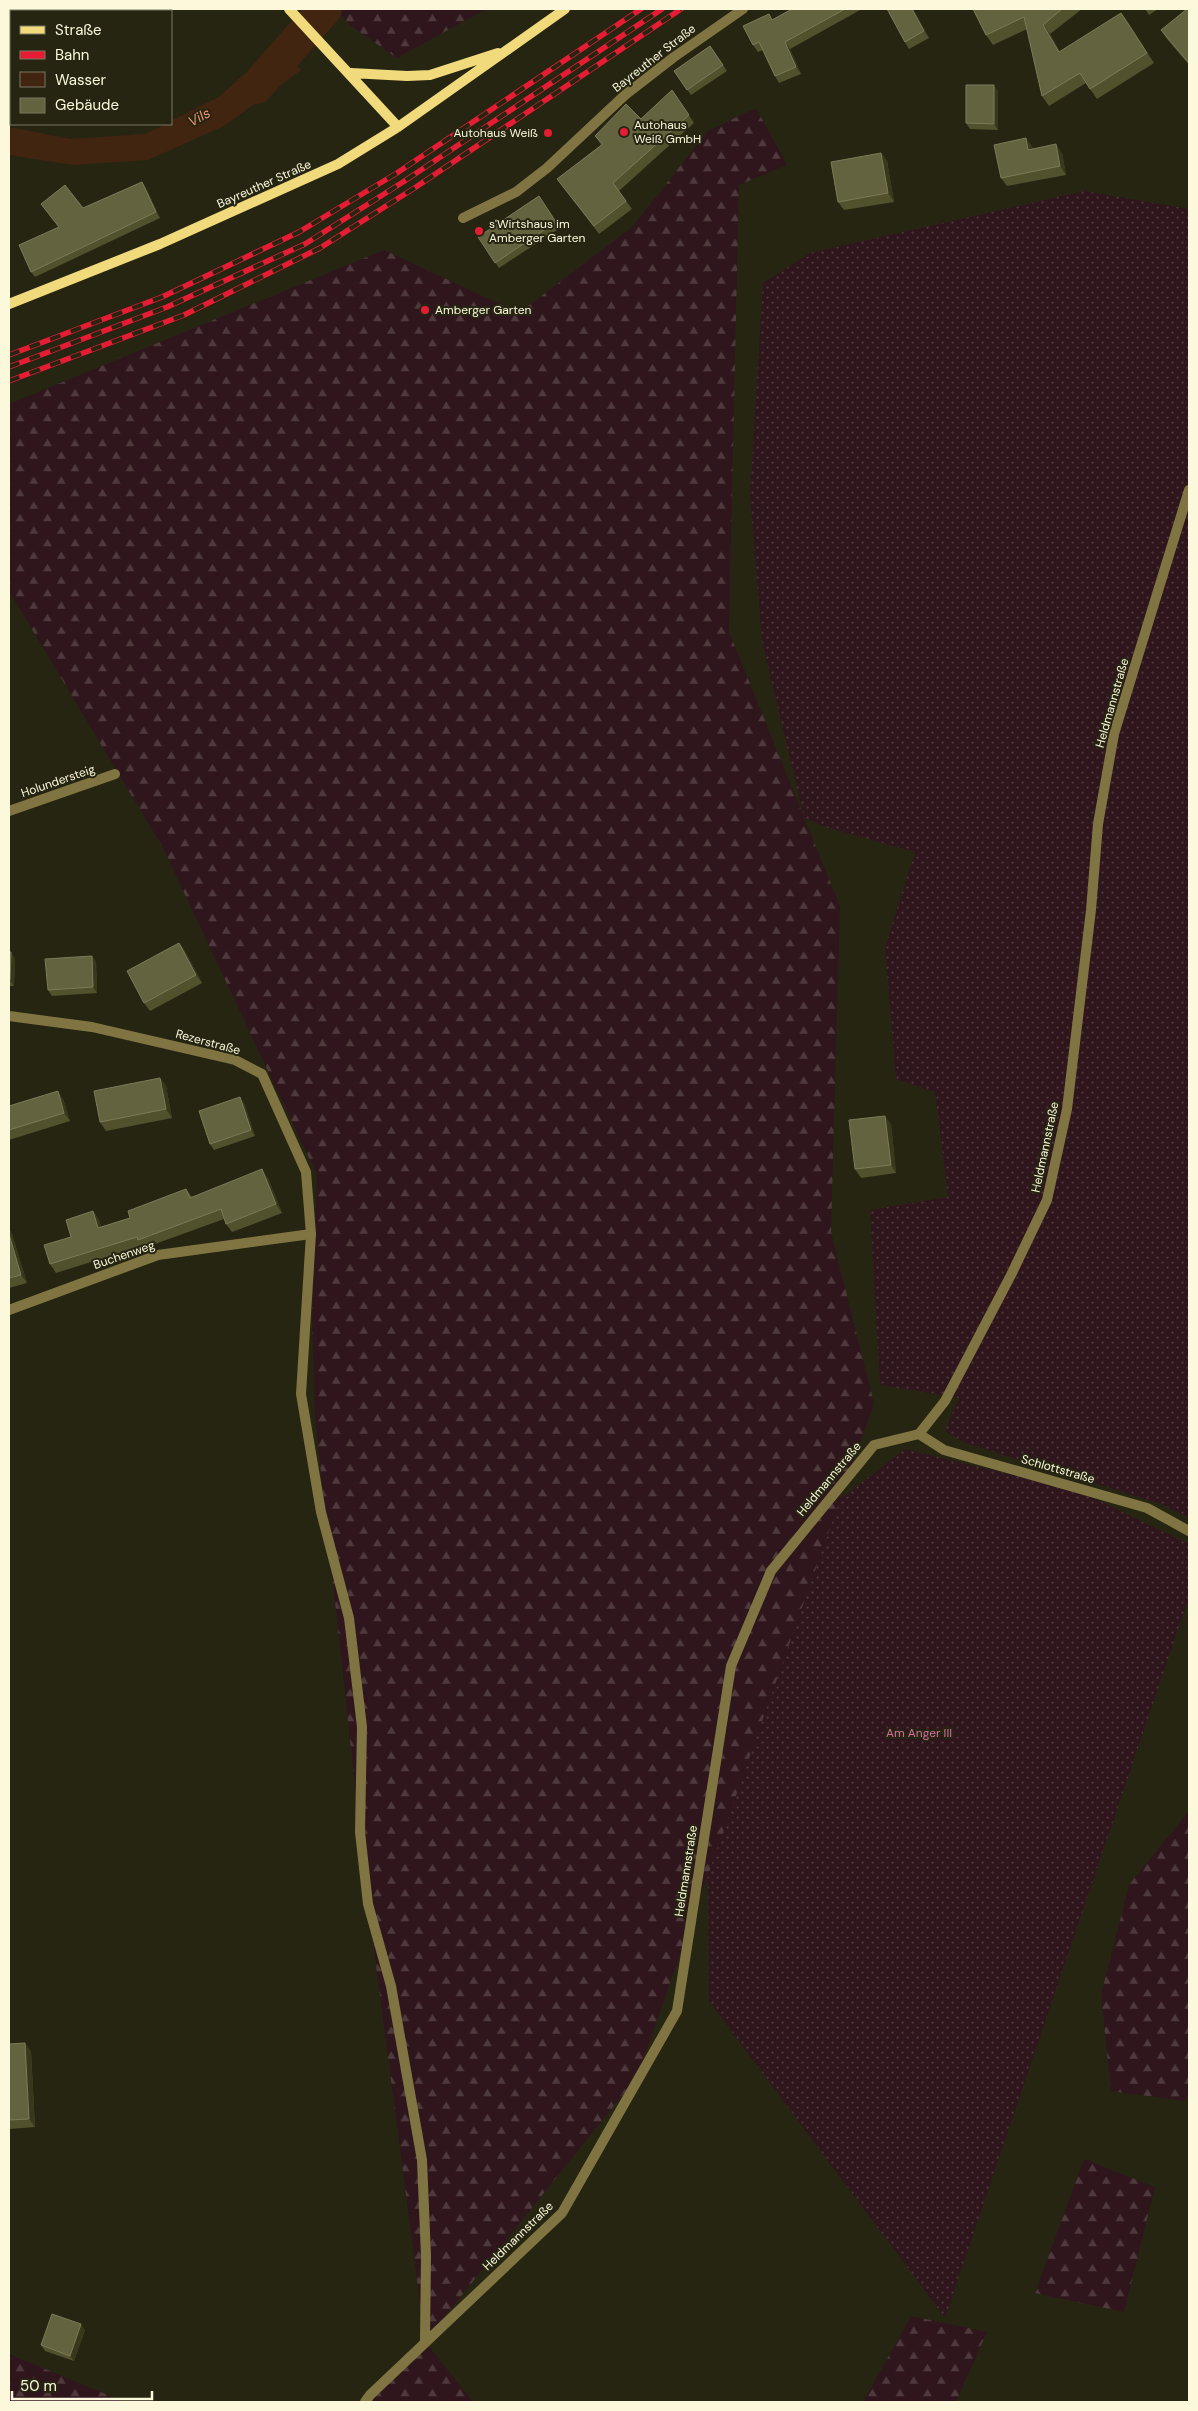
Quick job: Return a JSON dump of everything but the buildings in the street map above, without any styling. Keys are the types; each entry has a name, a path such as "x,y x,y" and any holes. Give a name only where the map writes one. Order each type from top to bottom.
{"main road":[{"path":"290,9 351,73 398,127"},
{"name":"Bayreuther Straße","path":"9,304 160,244 338,164 398,127 566,9"},
{"name":"Bayreuther Straße","path":"351,73 397,76 430,75 508,49"}],"street":[{"name":"Bayreuther Straße","path":"463,218 516,192 548,168 625,95 674,57 743,9"},
{"name":"Heldmannstraße","path":"365,2402 425,2342 562,2213 677,2011 732,1666 770,1571 874,1445 919,1434 945,1401 1011,1275 1047,1200 1068,1109 1091,910 1098,824 1114,734 1189,490"},
{"name":"Holundersteig","path":"9,811 115,774"},
{"name":"Rezerstraße","path":"9,1016 92,1027 235,1060 262,1074 306,1172 311,1234 301,1394 321,1512 349,1618 362,1727 360,1832 368,1904 391,1986 422,2160 426,2256 425,2342"},
{"name":"Buchenweg","path":"9,1310 158,1255 311,1234"},
{"name":"Schlottstraße","path":"919,1434 944,1450 1147,1508 1189,1531"}],"green space":[{"path":"336,9 486,9 397,58 351,26"},
{"path":"756,108 787,165 739,185 729,632 840,906 831,1232 874,1403 637,2077 425,2341 368,1904 315,1418 312,1320 317,1175 163,848 9,591 9,404 384,250 519,313 632,227 708,131"},
{"path":"1084,191 1189,209 1189,1518 1161,1504 965,1443 945,1431 959,1398 880,1385 870,1210 948,1197 935,1092 896,1079 885,947 915,852 825,827 804,817 762,641 750,494 763,283 810,253"},
{"name":"Am Anger III","path":"905,1449 1079,1491 1189,1544 1189,1597 945,2318 709,2001 705,1658 830,1507"},
{"path":"1188,1812 1189,2095 1184,2101 1111,2091 1101,1995 1129,1885"},
{"path":"1084,2159 1155,2187 1124,2312 1035,2293"},
{"path":"911,2316 987,2332 956,2402 863,2402"},
{"path":"425,2341 473,2402 363,2402"},
{"path":"9,2354 125,2402 9,2402"}],"water":[{"path":"277,44 301,70 224,126 148,160 73,165 9,155 9,127 71,139 145,134 164,125 172,125 172,120 219,97"}],"waterway":[{"name":"Vils","path":"256,87 325,9"}],"railway":[{"path":"9,355 162,297 299,232 397,173 641,9"},
{"path":"9,367 167,307 305,244 403,182 662,9"},
{"path":"9,381 184,315 320,248 416,187 681,9"}],"place":[{"name":"Autohaus Weiß GmbH","path":"624,132"},
{"name":"Autohaus Weiß","path":"548,133"},
{"name":"s'Wirtshaus im Amberger Garten","path":"479,231"},
{"name":"Amberger Garten","path":"425,310"}]}
